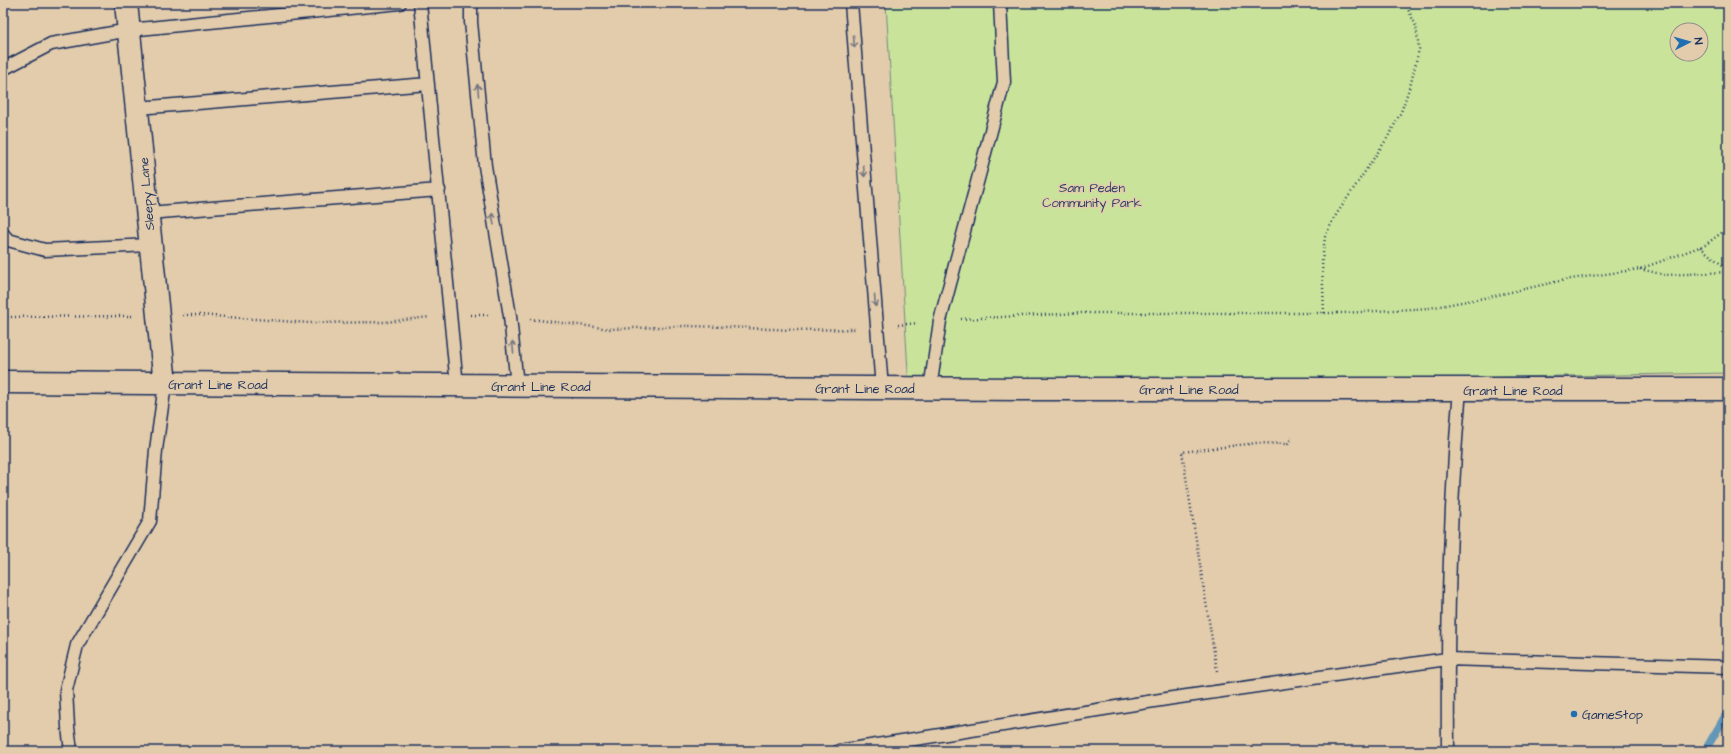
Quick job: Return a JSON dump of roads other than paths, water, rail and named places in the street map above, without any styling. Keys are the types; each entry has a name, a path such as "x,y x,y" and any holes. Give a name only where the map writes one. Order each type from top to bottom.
{"main road":[{"name":"Sleepy Lane","path":"126,3 138,108 150,245 166,384"},
{"name":"Grant Line Road","path":"3,382 930,389 1728,389"}],"lane":[{"path":"3,70 51,44 129,30 400,3"},
{"path":"420,3 458,386"},
{"path":"471,3 471,22 485,166 510,316 517,386"},
{"path":"851,3 882,388"},
{"path":"930,389 940,321 1004,82 1000,3"},
{"path":"138,108 428,84"},
{"path":"148,213 439,190"},
{"path":"3,234 8,240 46,250 150,245"},
{"path":"71,751 66,690 73,660 77,645 150,521 156,450 166,384"},
{"path":"1448,751 1447,659 1455,444 1460,390"},
{"path":"839,751 1220,691 1447,659 1728,667"}],"waterway":[{"path":"1707,751 1706,749 1727,713"}],"place":[{"name":"GameStop","path":"1574,714"}],"park label":[{"name":"Sam Peden Community Park","path":"1092,194"}]}
